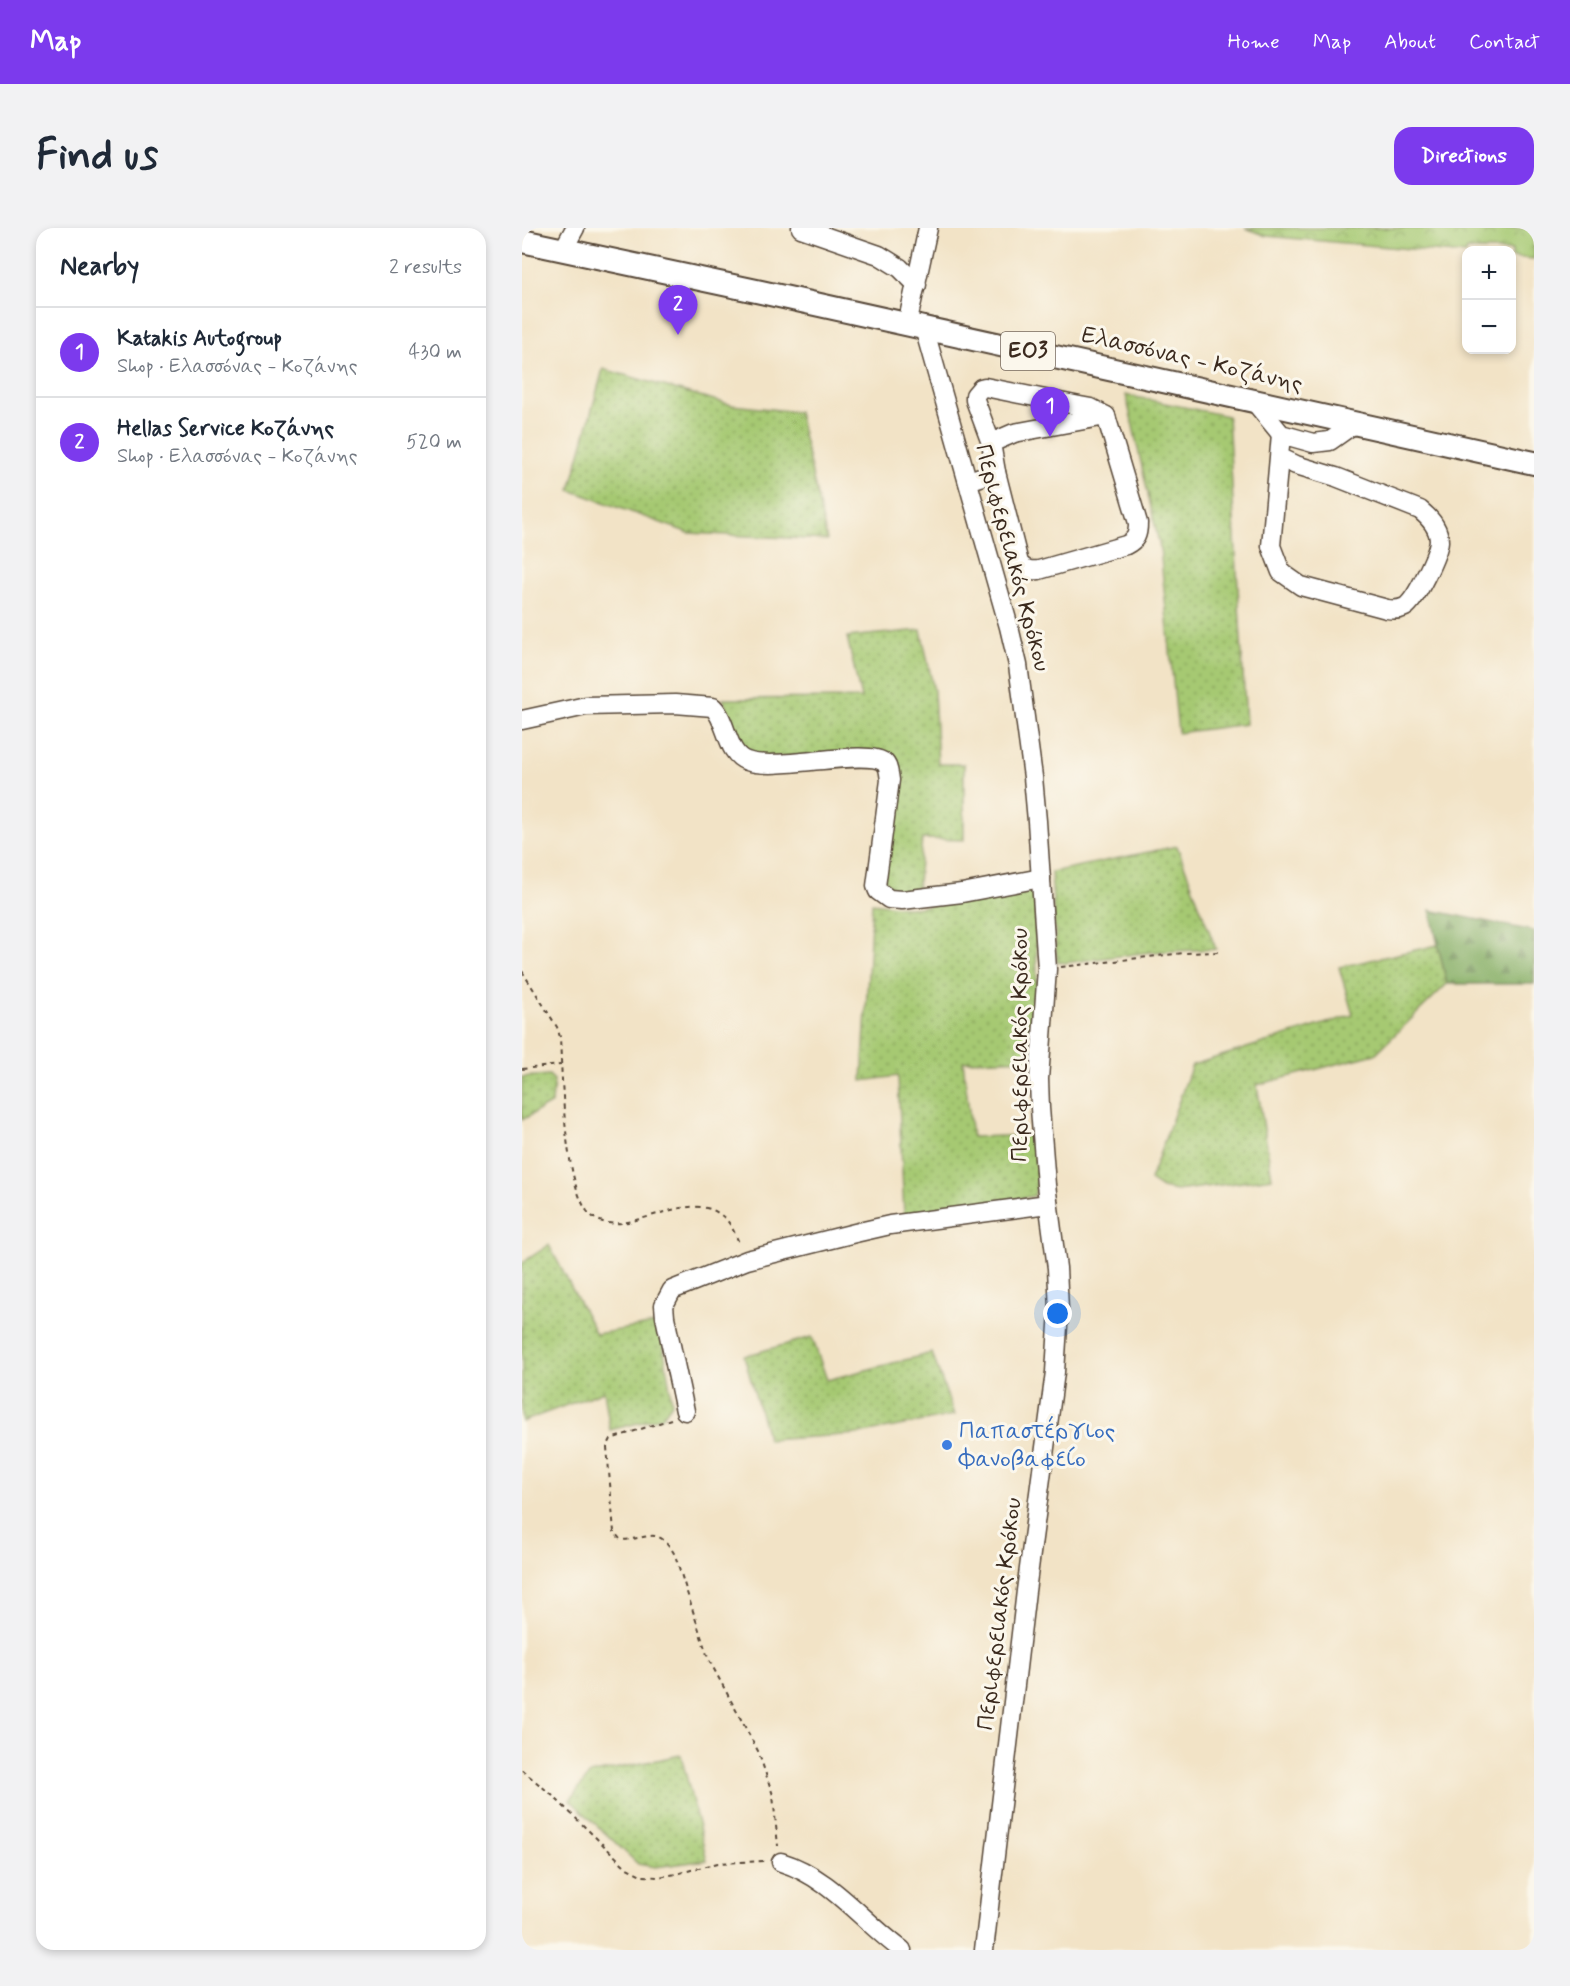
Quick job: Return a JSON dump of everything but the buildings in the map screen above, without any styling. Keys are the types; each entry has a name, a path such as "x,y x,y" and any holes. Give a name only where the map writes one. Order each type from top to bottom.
{"main road":[{"name":"Ελασσόνας - Κοζάνης","path":"522,241 1534,463"}],"street":[{"path":"563,250 575,228"},
{"path":"801,228 879,255 900,268 917,285"},
{"path":"916,327 917,285 928,228"},
{"name":"Περιφερειακός Κρόκου","path":"916,327 931,356 1018,665 1033,777 1047,969 1039,1079 1048,1204 1057,1268 1055,1372 1026,1591 984,1950"},
{"path":"985,387 1091,408 1106,416 1138,523 1138,532 1134,540 1126,545 1040,570 1031,571 1023,568 1019,562 991,443 975,400 977,391 985,387"},
{"path":"1254,401 1281,434 1313,443 1330,441 1354,424"},
{"path":"991,443 1014,433 1106,416"},
{"path":"1280,457 1296,465 1336,477 1420,510 1432,520 1439,539 1437,550 1422,582 1407,606 1398,610 1387,609 1302,586 1281,573 1271,546 1281,434"},
{"path":"968,481 996,472"},
{"path":"522,720 596,706 675,704 714,707 723,721 736,753 746,761 761,764 867,758 884,761 890,780 876,886 878,891 888,899 944,896 1041,878"},
{"path":"685,1411 664,1305 672,1290 747,1260 890,1225 1048,1204"},
{"path":"782,1862 815,1877 902,1950"}],"path":[{"path":"1047,969 1184,953 1222,952"},
{"path":"522,970 557,1027 560,1037 570,1154 575,1182 587,1211 595,1218 612,1224 678,1208 696,1207 712,1210 728,1222 747,1260"},
{"path":"522,1069 561,1065"},
{"path":"522,1770 553,1796 627,1868 643,1876 676,1875 718,1863 735,1861 782,1862 773,1795 758,1751 708,1658 675,1555 660,1536 650,1535 621,1540 614,1532 607,1447 611,1439 667,1420 685,1411"}],"green space":[{"path":"1245,228 1534,228 1534,259 1516,257 1516,246 1462,246 1462,254 1266,236"},
{"path":"603,369 732,405 798,412 827,540 689,533 570,490"},
{"path":"1126,395 1228,416 1246,724 1178,733 1160,548"},
{"path":"921,630 934,691 938,764 964,764 964,840 922,839 917,893 891,891 884,879 896,808 899,766 876,752 754,758 741,747 723,699 861,698 847,637"},
{"path":"1177,846 1216,949 1151,952 1064,963 1057,961 1051,872"},
{"path":"1033,889 1036,898 1037,1006 1033,1059 963,1061 972,1137 1034,1135 1037,1185 1034,1196 904,1216 898,1076 862,1081 872,903 915,908"},
{"path":"1430,910 1534,931 1534,984 1447,984"},
{"path":"1438,945 1447,984 1375,1054 1257,1085 1272,1178 1176,1191 1162,1188 1150,1180 1192,1065 1353,1015 1339,967"},
{"path":"549,1075 554,1080 552,1103 522,1120 522,1077"},
{"path":"549,1245 596,1334 660,1323 672,1403 662,1417 610,1430 604,1391 522,1422 522,1263"},
{"path":"812,1337 827,1380 932,1353 954,1415 859,1434 768,1440 744,1356"},
{"path":"681,1755 707,1860 655,1867 638,1864 570,1800 590,1774"}],"place":[{"name":"Hellas Service Κοζάνης","path":"678,335"},
{"name":"Katakis Autogroup","path":"1050,437"},
{"name":"Παπαστέργιος Φανοβαφείο","path":"947,1445"}]}
